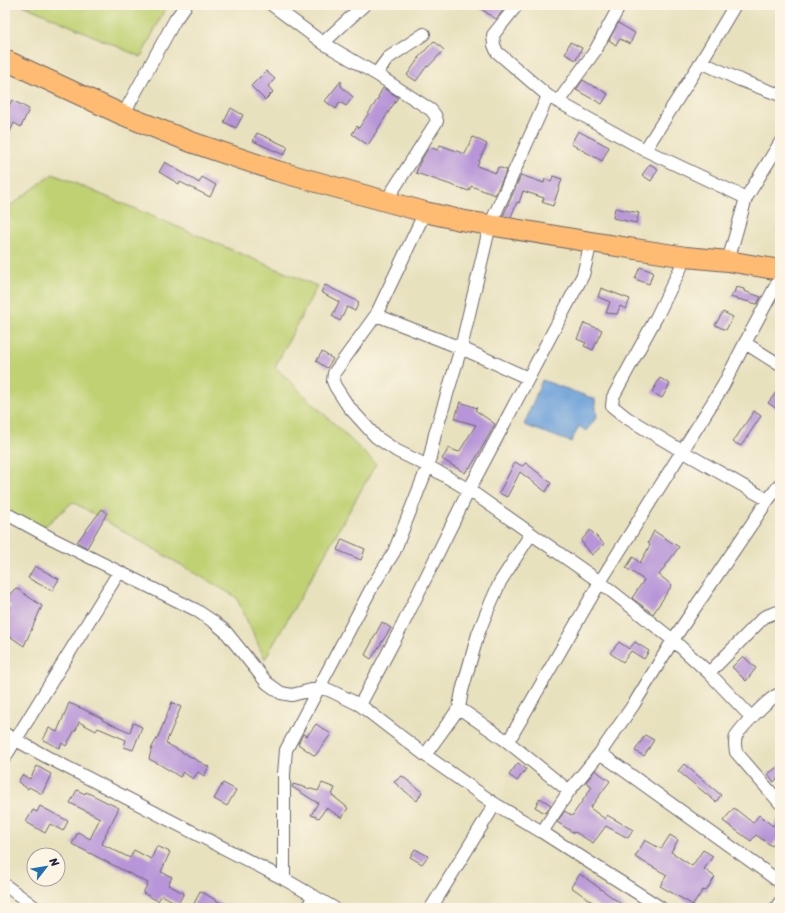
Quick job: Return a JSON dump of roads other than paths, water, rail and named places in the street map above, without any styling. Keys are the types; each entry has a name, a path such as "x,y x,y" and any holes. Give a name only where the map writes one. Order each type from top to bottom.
{"highway":[{"path":"5,60 123,115 191,142 277,171 425,212 460,220 591,242 686,257 728,261 780,270"}],"street":[{"path":"123,115 175,20 181,5"},
{"path":"175,20 186,5"},
{"path":"272,5 323,44 376,74 431,110 436,115 437,121 386,201"},
{"path":"323,44 364,5"},
{"path":"517,5 493,35 494,45 497,52 553,99 645,150 746,198"},
{"path":"284,879 284,774 286,750 372,587 394,552 428,466 435,434 461,348 490,225 553,99 595,51 620,5"},
{"path":"645,150 736,5"},
{"path":"376,74 388,58 424,34"},
{"path":"701,62 740,80 780,95"},
{"path":"728,261 746,198 780,143"},
{"path":"425,212 376,314 334,373 333,381 348,406 376,438 469,490 600,582 673,640 709,672 752,718"},
{"path":"360,705 402,626 469,490 583,275 591,242"},
{"path":"686,257 657,316 613,397 612,406 627,418 682,452 768,500"},
{"path":"508,742 600,582 723,386 780,278"},
{"path":"376,314 461,348 528,378"},
{"path":"745,343 780,365"},
{"path":"542,832 569,791 600,753 634,704 673,640 780,484"},
{"path":"5,513 51,538 196,610 226,632 267,683 281,693 292,695 319,688 329,690 360,705 425,755 495,804 542,832 661,908"},
{"path":"425,755 459,708 462,691 478,634 486,614 500,582 531,534"},
{"path":"5,757 10,737 119,572"},
{"path":"709,672 764,618 780,612"},
{"path":"780,694 776,695 752,718 737,735 734,743 736,752 780,803"},
{"path":"459,708 508,742 569,791"},
{"path":"10,737 284,879 334,908"},
{"path":"600,753 780,882"},
{"path":"431,908 495,804"},
{"path":"5,885 36,908"},
{"path":"307,908 314,896"},
{"path":"776,908 780,902"}],"water":[{"path":"542,380 595,399 597,417 586,431 579,426 571,442 524,425"}]}
